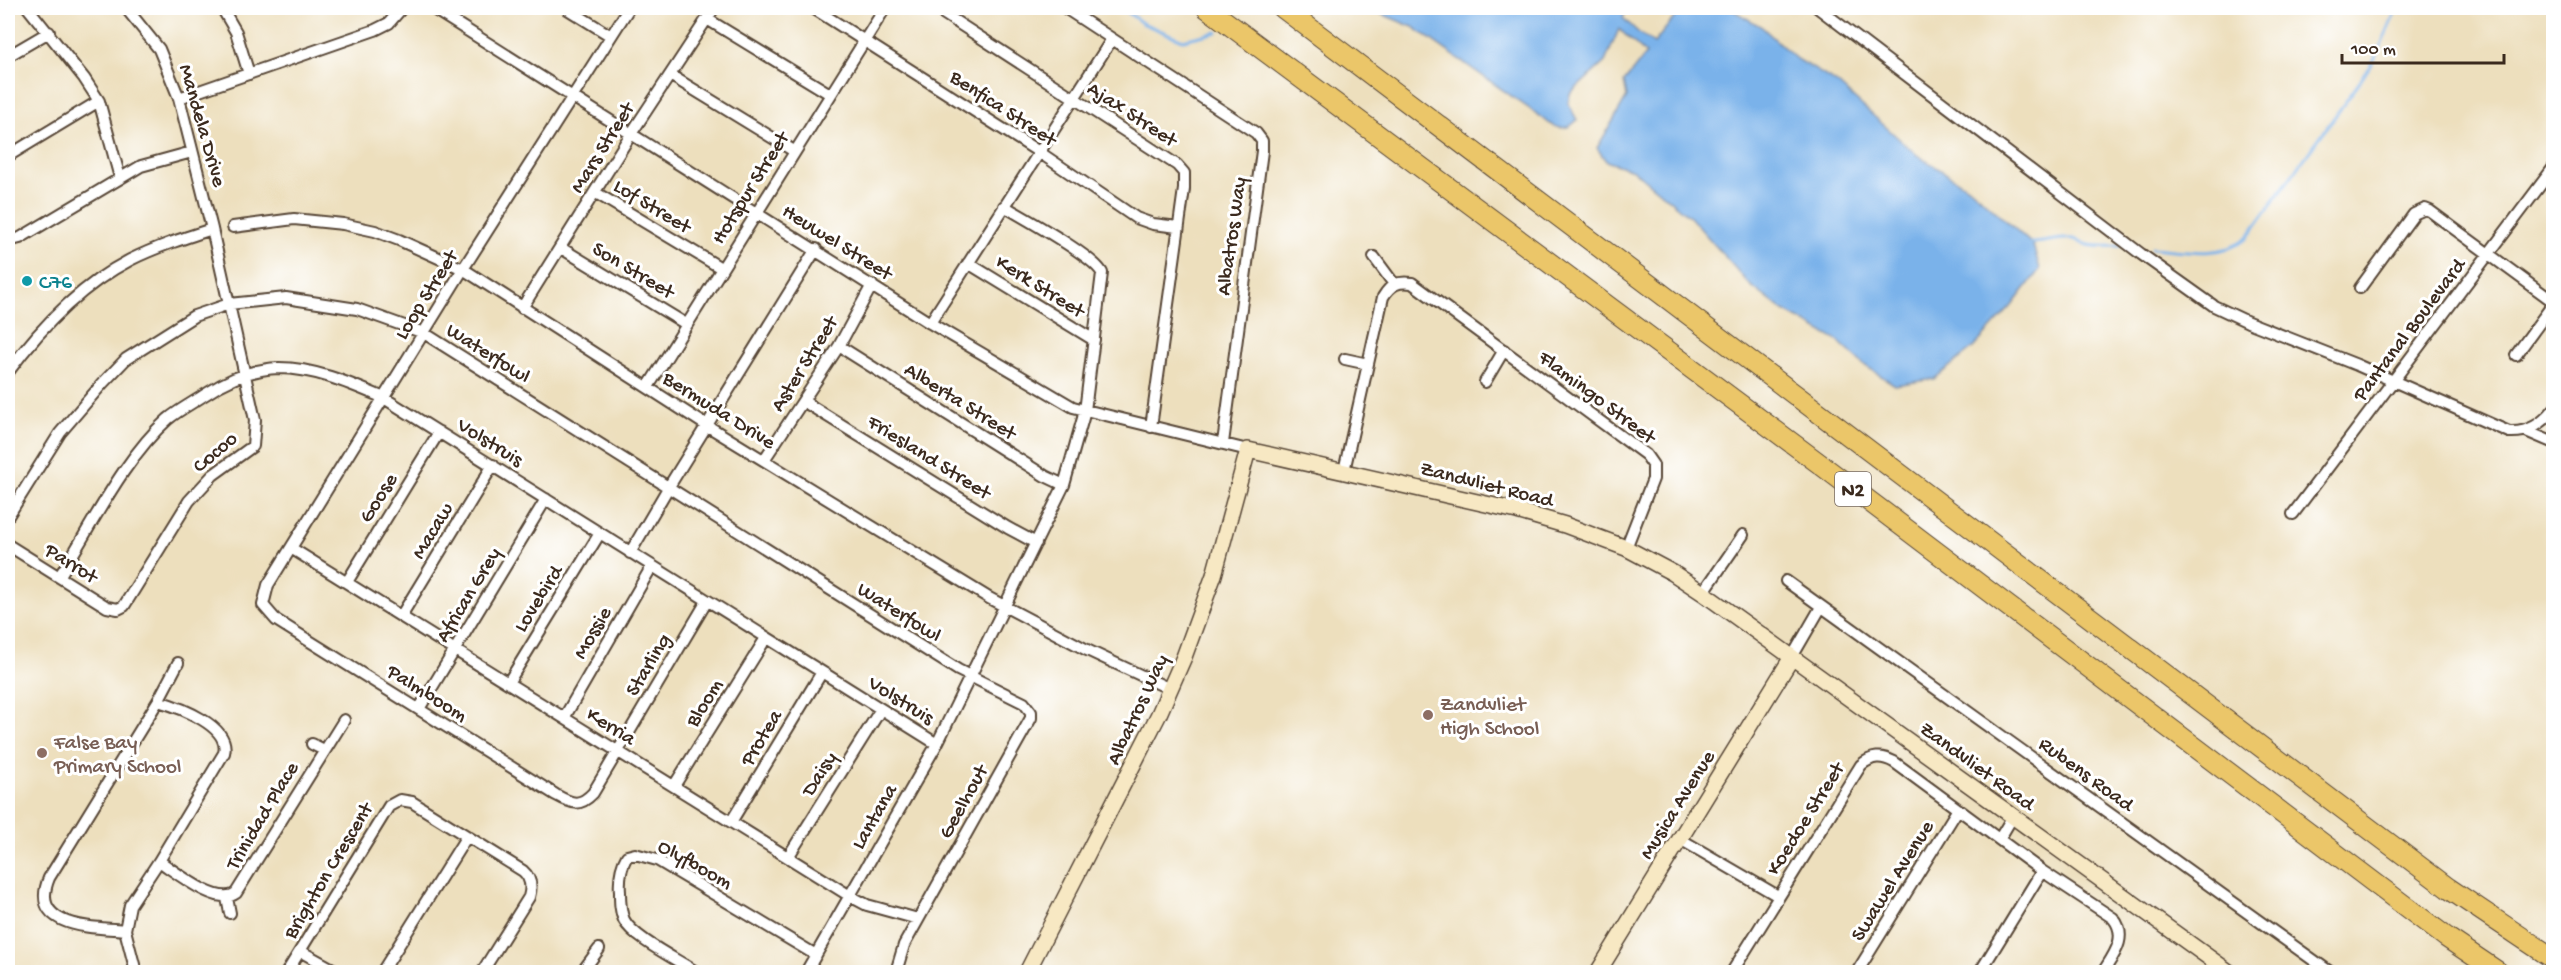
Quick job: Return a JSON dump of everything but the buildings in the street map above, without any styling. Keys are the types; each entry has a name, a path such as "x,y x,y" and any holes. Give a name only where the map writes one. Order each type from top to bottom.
{"highway":[{"name":"N2","path":"1207,8 1834,474 2446,938 2498,972"},
{"name":"N2","path":"1283,8 2448,888 2553,959"}],"street":[{"path":"28,8 49,32 99,101 120,178"},
{"name":"Mandela Drive","path":"126,8 159,49 179,98 212,229"},
{"path":"222,8 236,33 249,74"},
{"path":"179,98 375,30 389,23 402,8"},
{"name":"Heuwel Street","path":"432,8 930,323 1073,408 1248,450"},
{"path":"566,8 611,36"},
{"name":"Loop Street","path":"263,605 268,585 463,269 574,98 629,8"},
{"name":"Mars Street","path":"522,308 631,134 714,8"},
{"name":"Benfica Street","path":"813,8 1039,152 1136,218 1153,224 1178,227"},
{"name":"Hotspur Street","path":"648,387 885,8"},
{"name":"Ajax Street","path":"935,8 1177,165 1184,173 1184,189 1151,427"},
{"path":"930,323 1112,39 1065,8"},
{"path":"1818,8 2141,254 2214,306 2509,432 2526,430 2546,419 2553,409"},
{"path":"707,19 830,94"},
{"path":"8,56 49,32"},
{"name":"Albatros Way","path":"1112,39 1256,133 1262,141 1223,443"},
{"path":"670,75 794,151"},
{"path":"8,156 99,101"},
{"path":"8,241 20,238 141,166 192,152"},
{"name":"Pantanal Boulevard","path":"2293,514 2553,166"},
{"name":"Lof Street","path":"596,193 721,268"},
{"name":"Lantana","path":"806,972 937,744 1064,485 1085,411 1102,288 1102,273 1099,267 1004,206"},
{"path":"2360,288 2414,214 2419,210 2430,211 2553,303 2516,355"},
{"name":"Bermuda Drive","path":"233,226 294,219 343,224 375,231 463,269 706,425 1005,606 1087,650 1170,689"},
{"path":"8,372 11,359 59,312 97,280 150,251 212,229"},
{"name":"Cocoo","path":"118,609 130,600 168,532 189,501 213,475 253,446 255,420 212,229"},
{"name":"Son Street","path":"561,248 686,324"},
{"path":"630,553 706,425 816,249"},
{"path":"1344,471 1383,297 1394,284 1374,257"},
{"name":"Kerk Street","path":"968,263 1094,340"},
{"name":"Flamingo Street","path":"1394,284 1405,282 1418,286 1646,455 1653,465 1651,486 1626,548"},
{"name":"Aster Street","path":"765,460 839,346 872,285"},
{"name":"Waterfowl","path":"8,516 60,433 126,359 194,316 229,304 286,298 331,304 357,309 424,333 970,676"},
{"name":"Alberta Street","path":"839,346 1045,476 1064,485"},
{"path":"1485,382 1504,350"},
{"path":"1345,358 1368,364"},
{"name":"Volstruis","path":"59,577 129,464 169,419 223,383 245,374 279,368 317,374 345,381 384,398 706,602 937,744"},
{"name":"Friesland Street","path":"803,401 1036,543"},
{"path":"2526,430 2553,443"},
{"name":"Goose","path":"347,582 439,432"},
{"name":"Albatros Way","path":"1027,972 1170,689 1207,598 1248,450"},
{"name":"Zandvliet Road","path":"1248,450 1543,518 1626,548 1673,573 2229,972"},
{"name":"Macaw","path":"401,616 493,465"},
{"name":"African Grey","path":"419,709 546,499"},
{"name":"Lovebird","path":"508,683 600,533"},
{"path":"1702,592 1743,535"},
{"name":"Parrot","path":"8,545 107,607 118,609"},
{"name":"Kerria","path":"291,548 850,896 867,905 918,919"},
{"name":"Mossie","path":"564,718 652,566"},
{"name":"Rubens Road","path":"1786,581 2330,972"},
{"name":"Starling","path":"579,804 585,802 593,793 706,602"},
{"name":"Palmboom","path":"263,605 276,620 556,795 579,804"},
{"path":"1792,657 1821,606"},
{"name":"Bloom","path":"674,786 766,638"},
{"name":"Musica Avenue","path":"1598,972 1792,657"},
{"path":"125,930 72,924 61,920 48,907 45,890 49,878 158,701 178,663"},
{"name":"Protea","path":"731,822 822,672"},
{"name":"Geelhout","path":"896,972 904,945 1031,718 1031,712 1024,703 970,676"},
{"path":"136,972 125,930 130,906 224,753 225,746 222,735 216,730 180,708 158,701"},
{"name":"Daisy","path":"788,857 881,709"},
{"name":"Trinidad Place","path":"159,861 208,893 227,898 236,893 344,720"},
{"name":"Trinidad Place","path":"312,744 324,750"},
{"name":"Koedoe Street","path":"1732,972 1861,765 1873,757 1887,758 2116,922 2120,934 2119,945 2103,972"},
{"name":"Brighton Crescent","path":"287,972 390,804 400,800 412,802 523,871 530,880 529,897 482,972"},
{"name":"Swawel Avenue","path":"1857,972 1958,809"},
{"path":"2000,838 2013,816"},
{"path":"382,972 467,836"},
{"path":"1680,839 1778,896"},
{"name":"Olyfboom","path":"696,972 643,939 630,929 624,920 620,907 619,884 621,867 627,856 635,854 657,860 816,956"},
{"path":"1980,972 2042,871"},
{"name":"Trinidad Place","path":"227,898 230,913"},
{"path":"582,972 599,949"},
{"path":"300,951 338,972"}],"water":[{"path":"1379,8 1627,8 1623,18 1654,43 1682,8 1729,8 1762,27 1794,57 1837,83 1917,155 1971,189 2033,245 2040,269 2011,307 1973,348 1934,379 1895,385 1864,365 1838,341 1784,311 1750,285 1691,218 1633,170 1606,161 1597,148 1627,97 1624,82 1646,54 1619,29 1605,62 1570,94 1568,103 1577,120 1565,128 1560,128 1548,122 1413,27 1379,13"}],"waterway":[{"path":"1122,8 1142,23 1183,40 1217,32"},
{"path":"2152,248 2213,251 2225,249 2246,239 2359,83 2378,53 2397,8"},
{"path":"2031,243 2074,239 2091,246 2121,246"}],"place":[{"name":"C76","path":"27,281"},
{"name":"Zandvliet High School","path":"1428,715"},
{"name":"False Bay Primary School","path":"42,753"}]}
